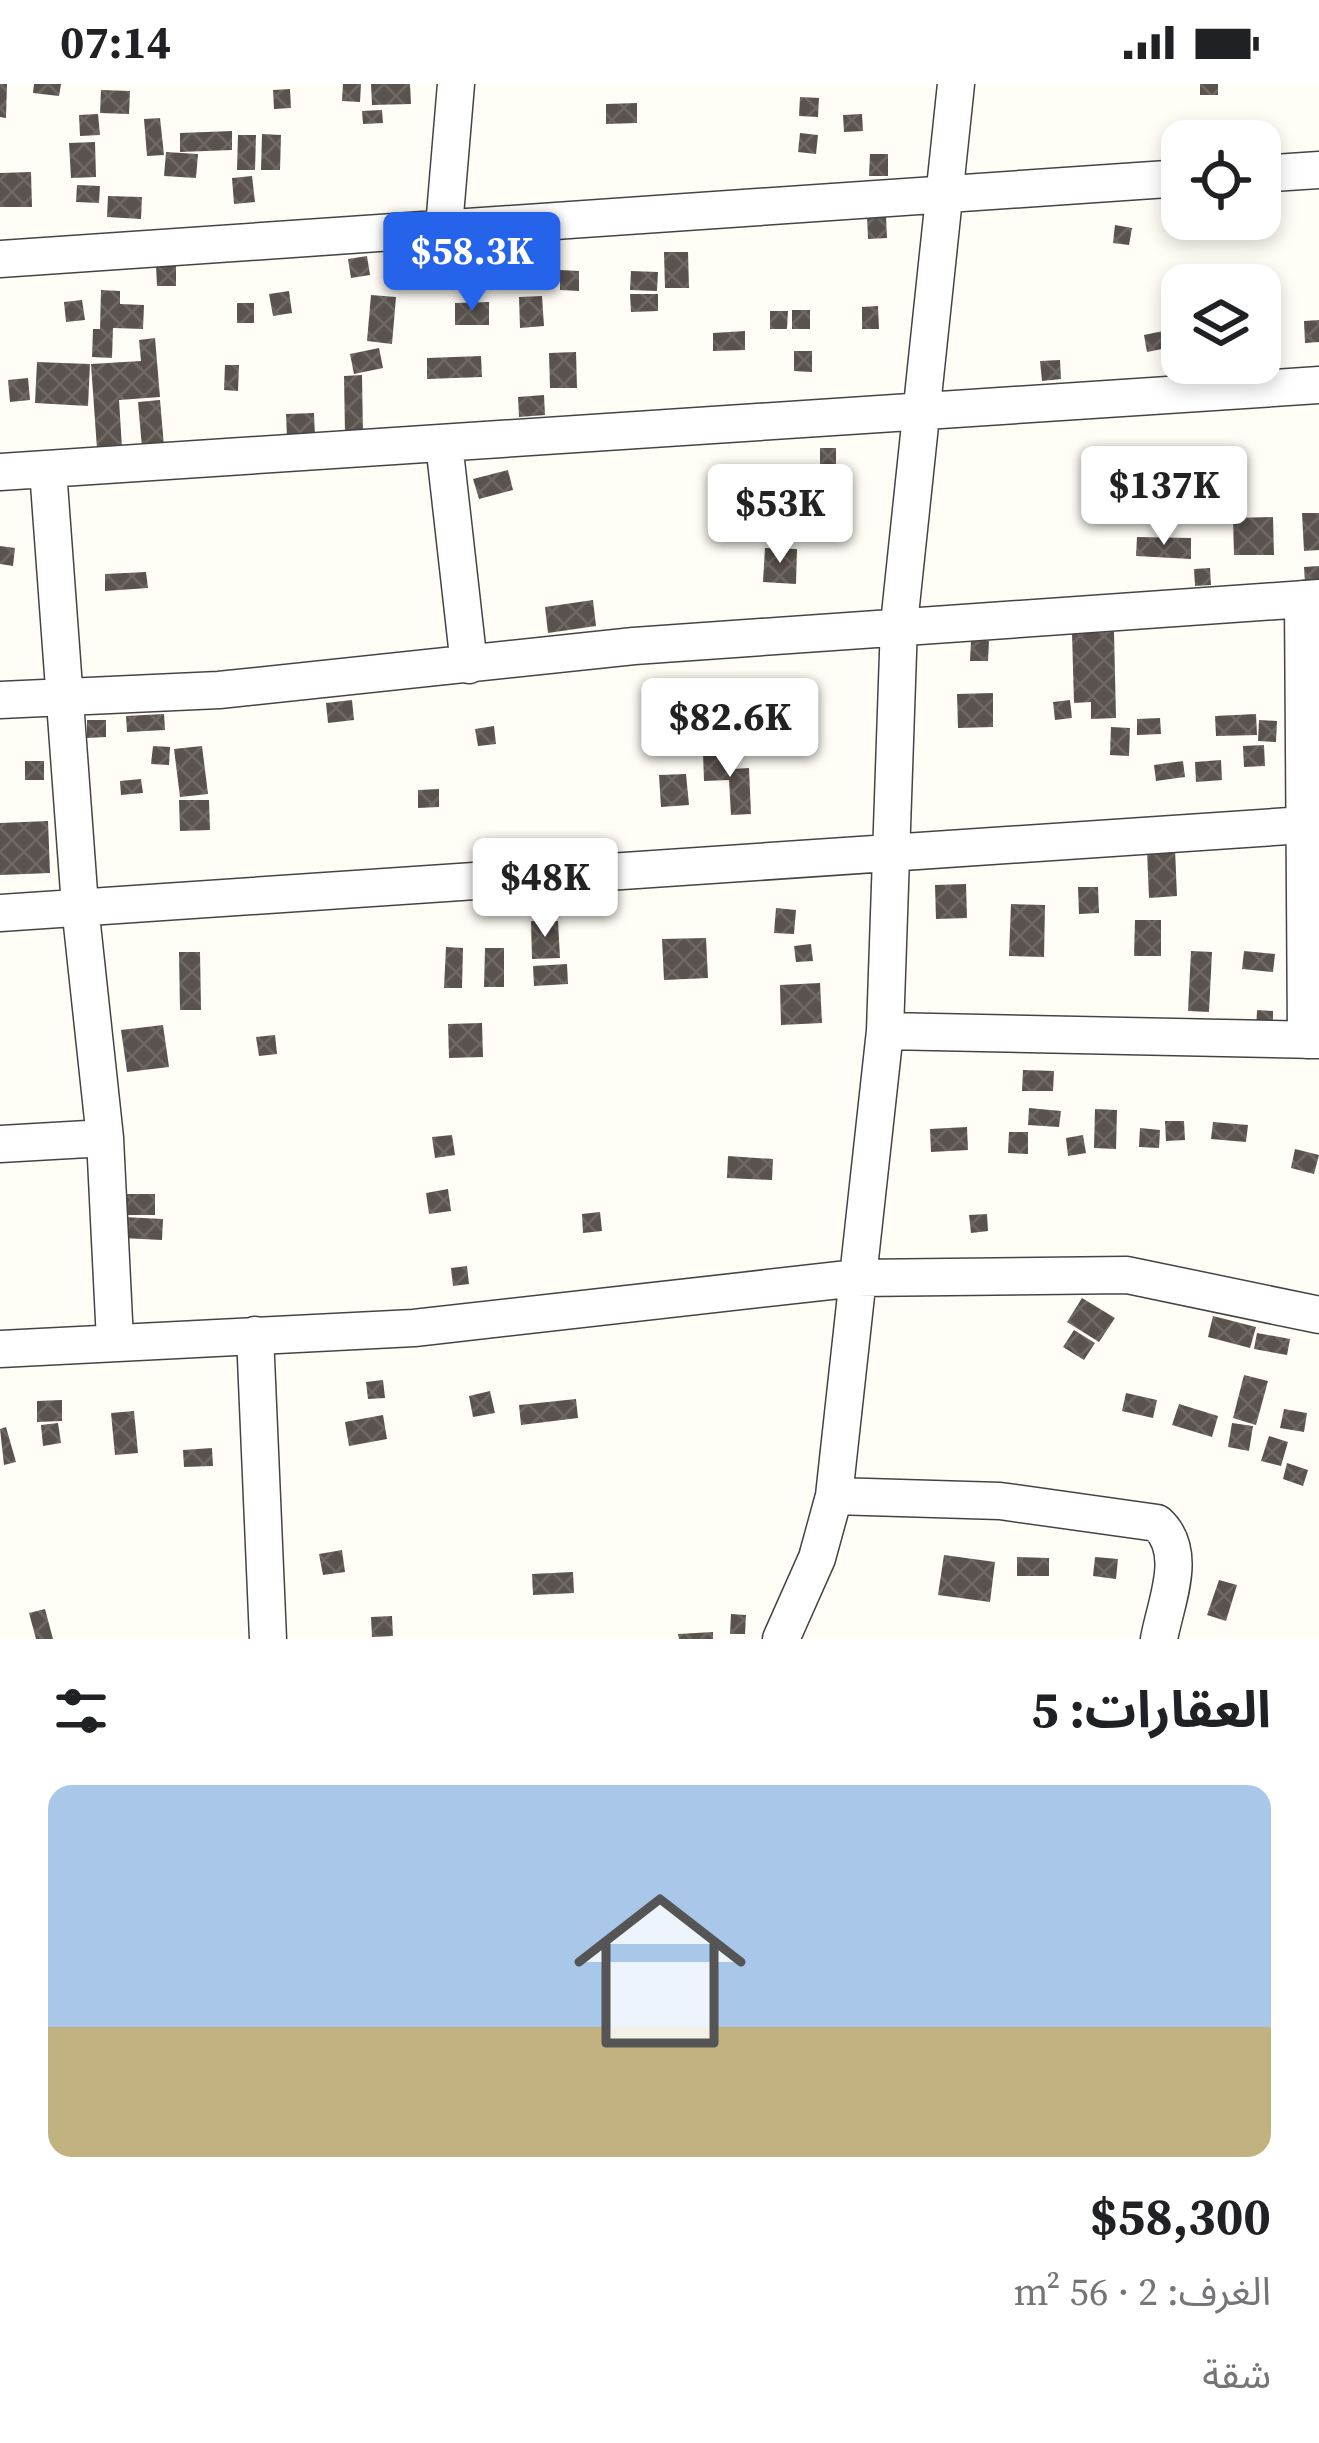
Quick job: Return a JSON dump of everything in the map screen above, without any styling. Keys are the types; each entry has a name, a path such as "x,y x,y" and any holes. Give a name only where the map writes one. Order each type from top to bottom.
{"street":[{"path":"444,227 456,84"},
{"path":"781,1639 817,1558 834,1496 885,1031 899,624 956,84"},
{"path":"1281,173 1319,170"},
{"path":"0,259 1161,179"},
{"path":"0,472 786,418 919,415 1319,385"},
{"path":"444,443 469,665"},
{"path":"48,470 80,906 105,1138 115,1341"},
{"path":"0,700 219,690 899,624 1311,599 1313,1040 885,1031"},
{"path":"0,913 1312,825"},
{"path":"0,1144 105,1138"},
{"path":"0,1349 414,1328 857,1278 1127,1275 1319,1315"},
{"path":"255,1335 268,1639"},
{"path":"834,1496 1000,1501 1157,1523 1172,1536 1175,1557 1159,1639"}],"building":[{"path":"0,84 7,84 6,118 0,117"},
{"path":"34,84 61,84 59,96 33,93"},
{"path":"343,84 361,84 360,102 342,101"},
{"path":"371,84 410,84 411,104 372,105"},
{"path":"1200,84 1218,84 1218,95 1200,95"},
{"path":"290,89 291,108 274,109 273,90"},
{"path":"101,90 130,91 129,114 100,113"},
{"path":"800,97 819,98 818,117 799,116"},
{"path":"637,103 637,123 606,124 606,104"},
{"path":"382,110 383,123 363,124 362,111"},
{"path":"98,114 100,135 80,136 79,115"},
{"path":"862,114 863,131 844,132 843,115"},
{"path":"160,118 164,155 147,156 144,119"},
{"path":"232,131 232,150 180,152 180,133"},
{"path":"800,133 818,135 816,154 798,152"},
{"path":"262,134 281,135 280,170 261,170"},
{"path":"238,135 256,135 255,170 237,170"},
{"path":"95,142 96,177 71,178 69,143"},
{"path":"166,152 198,154 196,178 164,176"},
{"path":"870,154 888,154 888,176 869,176"},
{"path":"31,172 32,207 0,207 0,173"},
{"path":"252,176 255,202 234,204 232,178"},
{"path":"77,185 100,186 99,203 76,202"},
{"path":"108,196 142,197 141,219 107,217"},
{"path":"867,216 886,216 887,238 868,239"},
{"path":"1115,225 1132,228 1129,245 1113,243"},
{"path":"664,252 688,252 689,288 665,288"},
{"path":"367,256 370,275 351,278 348,259"},
{"path":"156,265 176,265 176,286 157,286"},
{"path":"560,270 579,271 579,291 560,290"},
{"path":"631,271 658,272 657,291 630,290"},
{"path":"101,290 120,291 120,304 144,305 143,329 113,328 112,358 92,357 93,329 100,329"},
{"path":"289,291 292,313 273,316 269,294"},
{"path":"630,294 658,294 658,311 631,312"},
{"path":"371,295 396,297 392,344 367,341"},
{"path":"542,296 544,326 520,328 519,297"},
{"path":"82,300 85,320 66,322 64,302"},
{"path":"489,302 489,325 455,325 455,303"},
{"path":"237,303 254,303 254,323 237,323"},
{"path":"878,306 879,329 862,329 862,307"},
{"path":"792,310 810,310 810,329 792,329"},
{"path":"770,311 788,311 787,329 770,329"},
{"path":"1319,320 1319,342 1305,343 1304,321"},
{"path":"745,331 745,350 713,351 713,333"},
{"path":"1161,331 1161,349 1147,352 1144,335"},
{"path":"155,338 160,397 119,400 122,448 97,449 91,364 141,361 139,340"},
{"path":"379,348 383,368 354,374 350,354"},
{"path":"794,351 812,351 812,372 794,371"},
{"path":"576,352 577,388 550,388 549,353"},
{"path":"481,356 482,377 427,379 427,358"},
{"path":"1060,360 1061,379 1042,381 1040,361"},
{"path":"37,362 90,364 88,406 35,403"},
{"path":"225,365 239,365 238,391 224,390"},
{"path":"362,375 363,434 345,434 344,376"},
{"path":"28,378 30,400 10,402 8,380"},
{"path":"544,395 545,415 519,417 518,397"},
{"path":"160,400 164,446 142,448 138,402"},
{"path":"314,413 315,437 287,437 286,414"},
{"path":"820,448 836,448 836,467 820,467"},
{"path":"508,470 513,490 479,499 473,479"},
{"path":"1164,477 1165,501 1131,502 1130,479"},
{"path":"1302,513 1319,513 1319,550 1304,551"},
{"path":"1273,517 1274,555 1234,555 1233,518"},
{"path":"1137,537 1191,538 1191,559 1136,556"},
{"path":"0,546 15,548 13,566 0,564"},
{"path":"765,548 797,549 796,584 763,582"},
{"path":"1319,566 1319,582 1305,583 1304,567"},
{"path":"1210,568 1211,585 1195,586 1194,569"},
{"path":"146,572 148,588 105,591 105,574"},
{"path":"593,600 596,626 548,633 545,607"},
{"path":"1114,632 1116,718 1091,719 1091,702 1074,703 1072,633"},
{"path":"971,641 989,641 988,661 970,661"},
{"path":"993,693 993,727 958,728 957,694"},
{"path":"352,700 354,720 328,723 326,703"},
{"path":"1070,700 1072,718 1055,720 1053,702"},
{"path":"164,714 165,730 127,732 126,716"},
{"path":"1256,714 1257,735 1216,736 1215,716"},
{"path":"1160,718 1161,734 1137,735 1137,719"},
{"path":"87,720 106,720 106,737 87,738"},
{"path":"1259,720 1277,721 1276,742 1258,741"},
{"path":"786,722 809,724 807,742 785,740"},
{"path":"494,726 496,744 478,746 475,729"},
{"path":"1111,727 1130,728 1129,756 1110,755"},
{"path":"1264,745 1265,766 1244,767 1243,746"},
{"path":"153,746 170,747 169,765 151,764"},
{"path":"202,746 208,794 180,797 174,749"},
{"path":"732,752 732,769 749,768 751,814 731,815 729,780 704,781 703,753"},
{"path":"1221,760 1222,780 1196,782 1195,762"},
{"path":"25,761 44,761 44,780 25,780"},
{"path":"1183,761 1185,777 1156,781 1154,765"},
{"path":"686,774 689,805 661,807 659,775"},
{"path":"141,779 143,793 121,795 120,781"},
{"path":"439,789 439,807 418,808 418,790"},
{"path":"179,800 209,800 210,830 180,831"},
{"path":"48,821 50,873 0,875 0,823"},
{"path":"1175,849 1177,896 1149,898 1147,850"},
{"path":"966,884 967,918 936,919 935,885"},
{"path":"1078,887 1098,887 1099,913 1079,914"},
{"path":"1011,904 1045,905 1044,957 1009,956"},
{"path":"776,908 796,910 794,934 774,933"},
{"path":"1135,920 1161,920 1161,956 1134,956"},
{"path":"531,921 558,921 560,958 532,959"},
{"path":"706,938 708,978 664,980 662,939"},
{"path":"811,944 813,961 796,962 794,946"},
{"path":"446,947 463,948 462,988 444,988"},
{"path":"485,948 504,948 504,987 484,987"},
{"path":"1191,951 1212,952 1209,1012 1188,1011"},
{"path":"1244,951 1275,954 1273,972 1242,969"},
{"path":"179,952 200,952 201,1010 180,1010"},
{"path":"567,964 568,984 534,986 533,966"},
{"path":"820,983 822,1023 781,1025 780,985"},
{"path":"1257,1010 1273,1011 1273,1032 1256,1032"},
{"path":"482,1023 483,1057 449,1058 448,1024"},
{"path":"163,1025 169,1067 127,1072 121,1030"},
{"path":"275,1035 277,1054 259,1056 256,1037"},
{"path":"1023,1070 1054,1071 1053,1091 1022,1091"},
{"path":"1029,1108 1061,1111 1059,1127 1028,1125"},
{"path":"1095,1109 1117,1110 1116,1149 1094,1148"},
{"path":"1165,1121 1184,1121 1185,1140 1166,1141"},
{"path":"1213,1122 1248,1125 1246,1142 1211,1139"},
{"path":"967,1127 968,1150 931,1152 930,1129"},
{"path":"1140,1128 1160,1130 1159,1148 1139,1147"},
{"path":"1009,1132 1028,1132 1028,1154 1008,1153"},
{"path":"452,1135 455,1155 435,1158 432,1137"},
{"path":"1083,1135 1086,1153 1068,1156 1066,1138"},
{"path":"1295,1149 1319,1155 1314,1174 1291,1168"},
{"path":"728,1156 773,1159 772,1180 727,1178"},
{"path":"448,1189 451,1211 429,1214 426,1193"},
{"path":"123,1194 155,1194 155,1215 123,1215"},
{"path":"600,1212 602,1231 583,1233 582,1214"},
{"path":"987,1214 988,1231 971,1233 969,1215"},
{"path":"123,1217 163,1219 162,1240 122,1238"},
{"path":"467,1266 469,1284 453,1286 451,1268"},
{"path":"1082,1298 1115,1318 1099,1342 1067,1322"},
{"path":"1213,1316 1256,1327 1250,1348 1208,1337"},
{"path":"1074,1330 1095,1343 1084,1360 1063,1347"},
{"path":"1257,1333 1290,1339 1287,1355 1254,1349"},
{"path":"1244,1375 1268,1381 1256,1425 1233,1418"},
{"path":"383,1380 385,1398 368,1399 366,1382"},
{"path":"490,1391 495,1413 473,1417 469,1396"},
{"path":"1126,1393 1157,1400 1153,1418 1122,1411"},
{"path":"576,1399 578,1418 521,1425 519,1405"},
{"path":"62,1400 62,1421 37,1422 37,1401"},
{"path":"1179,1404 1218,1416 1212,1437 1172,1425"},
{"path":"1284,1409 1307,1413 1304,1432 1280,1428"},
{"path":"134,1411 138,1453 115,1455 111,1413"},
{"path":"383,1415 387,1439 349,1446 345,1422"},
{"path":"58,1423 61,1443 43,1446 41,1425"},
{"path":"1232,1423 1253,1426 1249,1451 1228,1447"},
{"path":"6,1427 16,1462 4,1465 0,1429"},
{"path":"1269,1436 1288,1442 1281,1466 1261,1461"},
{"path":"212,1448 213,1466 184,1467 183,1450"},
{"path":"1287,1463 1308,1470 1303,1486 1283,1479"},
{"path":"342,1550 345,1572 323,1575 319,1554"},
{"path":"944,1555 995,1562 990,1602 938,1595"},
{"path":"1017,1557 1049,1558 1049,1576 1017,1576"},
{"path":"1095,1557 1118,1559 1116,1579 1093,1576"},
{"path":"573,1572 574,1593 533,1595 532,1574"},
{"path":"1219,1580 1237,1585 1226,1621 1207,1615"},
{"path":"45,1609 53,1639 36,1639 29,1613"},
{"path":"731,1614 746,1615 745,1634 730,1634"},
{"path":"392,1616 393,1636 372,1637 371,1617"},
{"path":"713,1632 713,1639 679,1639 678,1634"}]}
